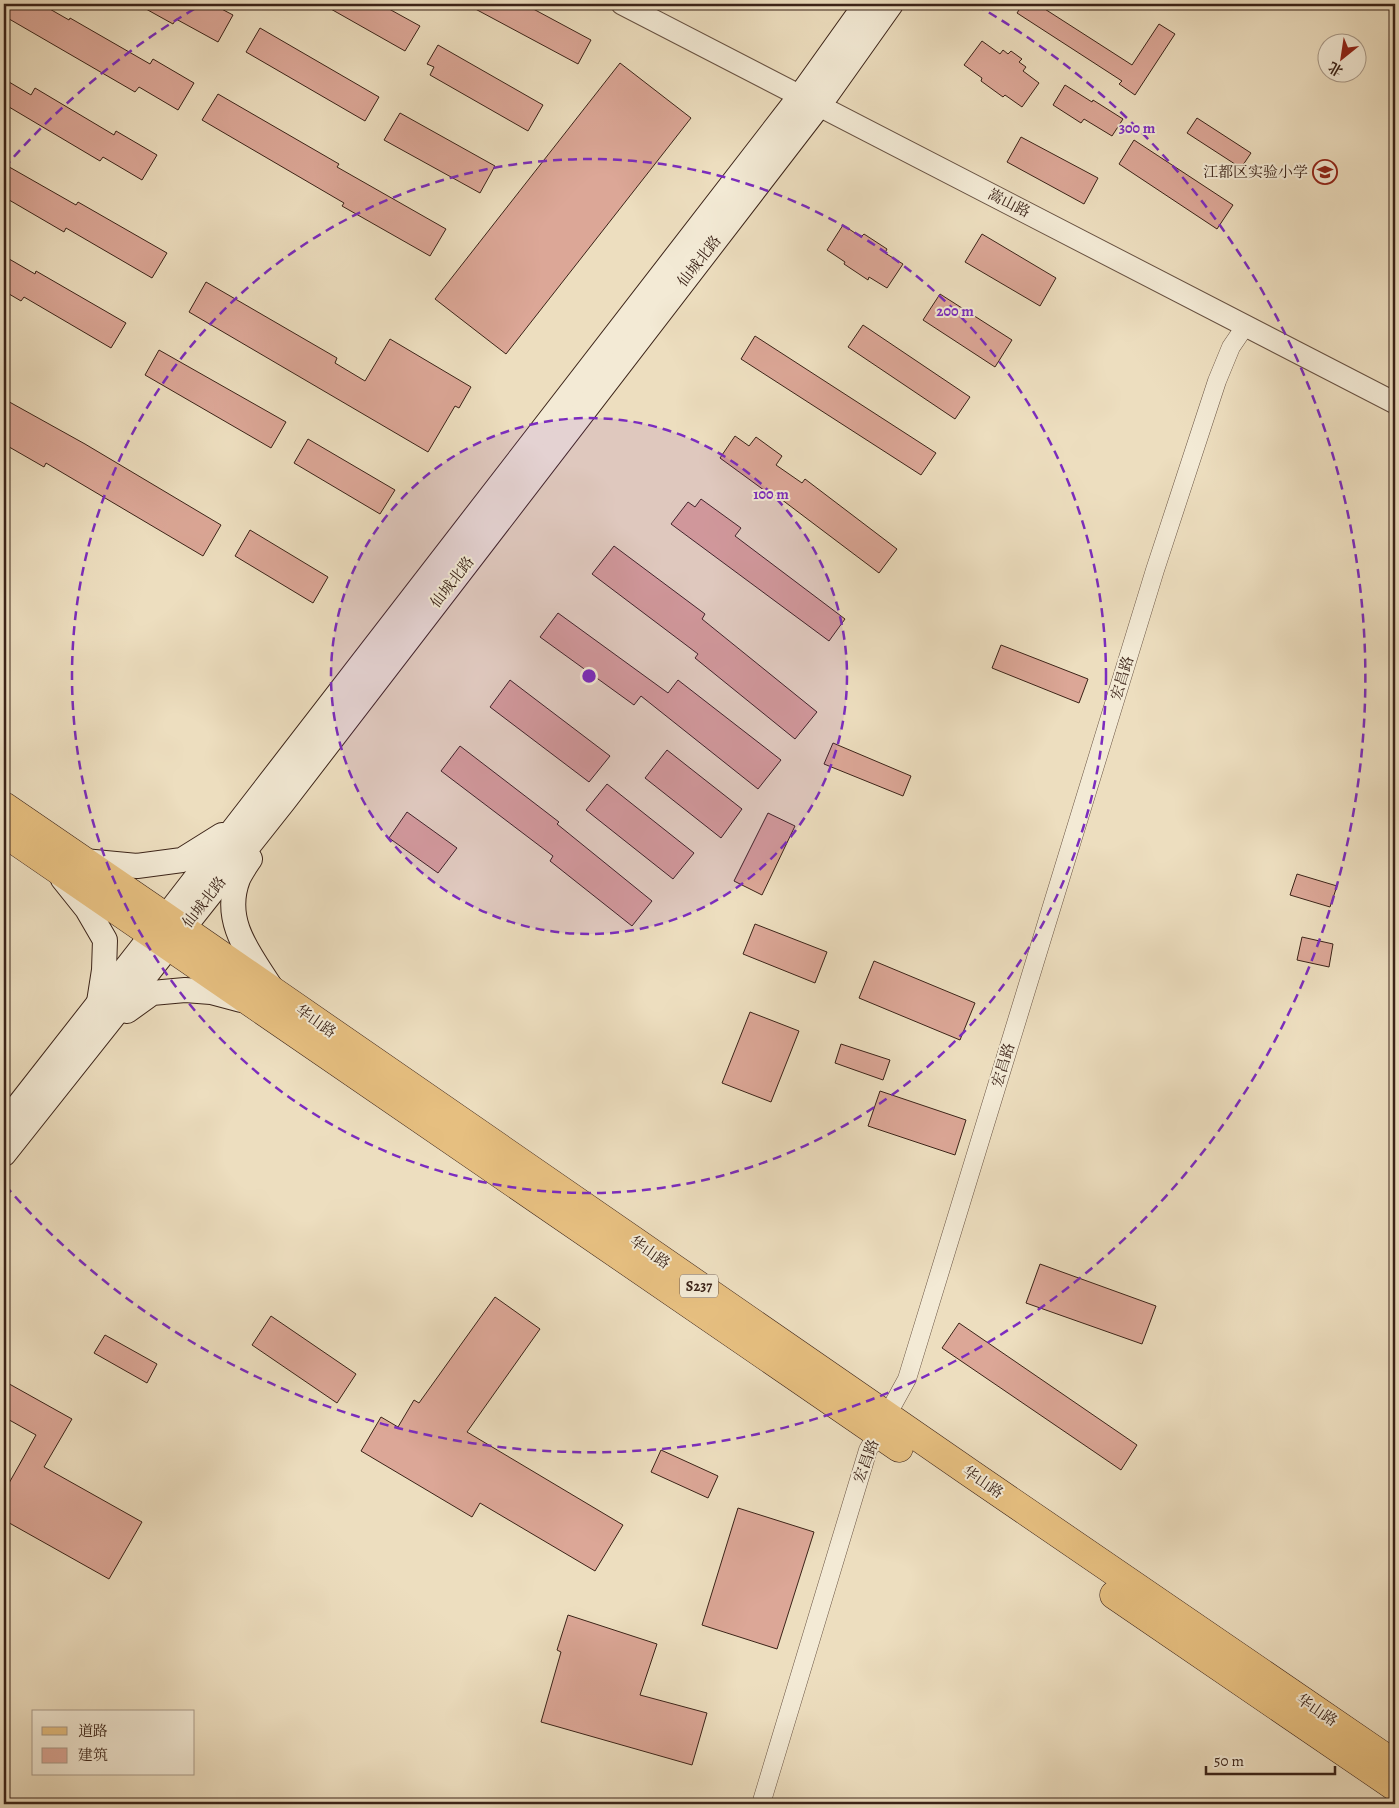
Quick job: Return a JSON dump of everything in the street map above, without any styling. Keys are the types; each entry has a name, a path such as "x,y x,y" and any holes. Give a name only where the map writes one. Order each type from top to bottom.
{"main road":[{"name":"仙城北路","path":"4,1124 99,1004 168,932 284,801 810,100 866,4"},
{"name":"仙城北路","path":"4,1154 105,1027 235,828 810,100 891,4"},
{"path":"105,1027 152,993 185,990 262,997 241,942 232,910 238,880 284,801"},
{"name":"S237","path":"4,806 84,861 168,932"},
{"path":"84,861 137,866 182,860 235,828"},
{"name":"S237","path":"4,833 52,866 168,932 882,1424 1395,1787"},
{"path":"52,866 87,909 105,940 104,970 99,1004"},
{"name":"华山路","path":"882,1424 1395,1764"}],"street":[{"name":"嵩山路","path":"622,4 1395,403"},
{"name":"宏昌路","path":"761,1804 868,1450 907,1380 1152,580 1214,390 1231,348 1246,326"}],"building":[{"path":"4,4 41,4 69,20 70,18 150,64 153,59 194,83 178,110 139,87 135,92 4,16"},
{"path":"137,4 212,4 233,15 218,42 176,19 173,24"},
{"path":"322,4 380,4 420,26 405,51"},
{"path":"466,4 524,4 591,40 578,64"},
{"path":"1023,4 1037,4 1132,65 1159,24 1175,34 1135,95 1119,84 1122,81 1017,13"},
{"path":"260,28 379,97 365,121 246,52"},
{"path":"982,41 1000,54 1003,50 1008,54 1011,51 1022,59 1019,62 1026,67 1023,71 1039,83 1022,107 1005,95 1003,97 981,81 982,78 964,65"},
{"path":"438,45 543,105 528,131 430,75 434,67 427,64"},
{"path":"620,63 691,118 506,354 435,299"},
{"path":"4,79 31,95 35,88 114,135 116,131 157,155 142,180 103,157 100,161 4,104"},
{"path":"1065,85 1123,119 1112,136 1084,119 1081,123 1053,105"},
{"path":"218,94 339,164 337,167 446,229 430,256 342,206 344,203 202,120"},
{"path":"400,113 495,166 480,193 384,140"},
{"path":"1197,118 1251,153 1241,168 1187,133"},
{"path":"1021,137 1098,178 1084,204 1007,162"},
{"path":"1134,140 1233,205 1217,229 1119,164"},
{"path":"4,164 76,205 78,202 167,253 152,278 66,228 64,232 4,197"},
{"path":"843,225 861,237 864,234 887,249 885,253 903,264 887,288 869,277 868,280 827,250"},
{"path":"982,234 1056,278 1040,306 965,262"},
{"path":"4,256 35,274 36,271 126,323 111,348 24,297 21,301 4,291"},
{"path":"206,282 337,358 335,363 365,381 390,339 471,387 459,408 455,406 428,452 189,312"},
{"path":"940,294 1012,340 995,367 923,320"},
{"path":"863,325 970,397 955,419 848,347"},
{"path":"755,336 936,453 921,475 741,359"},
{"path":"159,350 286,422 271,448 145,375"},
{"path":"4,399 85,444 221,525 203,556 46,463 44,467 4,444"},
{"path":"735,436 749,446 756,437 782,456 776,465 802,483 805,479 897,549 879,573 773,493 772,496 720,458"},
{"path":"308,439 395,490 380,514 294,463"},
{"path":"701,499 741,528 735,536 845,619 829,641 671,524 688,502 695,507"},
{"path":"250,530 328,577 313,603 235,556"},
{"path":"614,546 705,614 702,619 817,712 795,739 695,658 698,654 592,574"},
{"path":"558,613 668,693 678,680 781,760 758,789 641,696 634,705 540,637"},
{"path":"1001,645 1088,679 1079,703 992,668"},
{"path":"510,680 610,756 589,782 490,707"},
{"path":"833,743 911,776 903,796 824,764"},
{"path":"460,746 559,822 557,824 652,901 632,926 550,861 553,856 441,771"},
{"path":"667,750 742,809 721,838 645,778"},
{"path":"607,784 694,853 673,879 586,810"},
{"path":"407,812 457,848 438,873 389,838"},
{"path":"768,813 795,826 762,895 734,881"},
{"path":"1297,874 1337,886 1330,907 1290,895"},
{"path":"755,924 827,952 815,983 743,954"},
{"path":"1302,937 1333,944 1329,967 1297,960"},
{"path":"874,961 975,1003 960,1040 859,998"},
{"path":"750,1012 799,1031 771,1102 722,1083"},
{"path":"841,1044 890,1060 883,1080 835,1063"},
{"path":"880,1091 966,1120 955,1155 868,1126"},
{"path":"1040,1264 1156,1306 1142,1344 1026,1303"},
{"path":"495,1297 540,1329 467,1432 623,1525 595,1571 480,1503 472,1517 361,1451 381,1417 398,1427 414,1400 419,1403"},
{"path":"271,1316 356,1374 337,1403 252,1345"},
{"path":"959,1323 1137,1445 1121,1470 942,1348"},
{"path":"105,1335 157,1364 147,1383 94,1353"},
{"path":"4,1381 72,1419 44,1467 142,1522 109,1579 4,1520 4,1492 36,1435 4,1417"},
{"path":"661,1450 718,1476 708,1498 651,1472"},
{"path":"738,1508 814,1532 777,1649 702,1625"},
{"path":"568,1615 657,1644 640,1695 707,1713 692,1765 541,1722 561,1652 557,1650"}],"place":[{"name":"江都区实验小学","path":"1325,172"}]}
